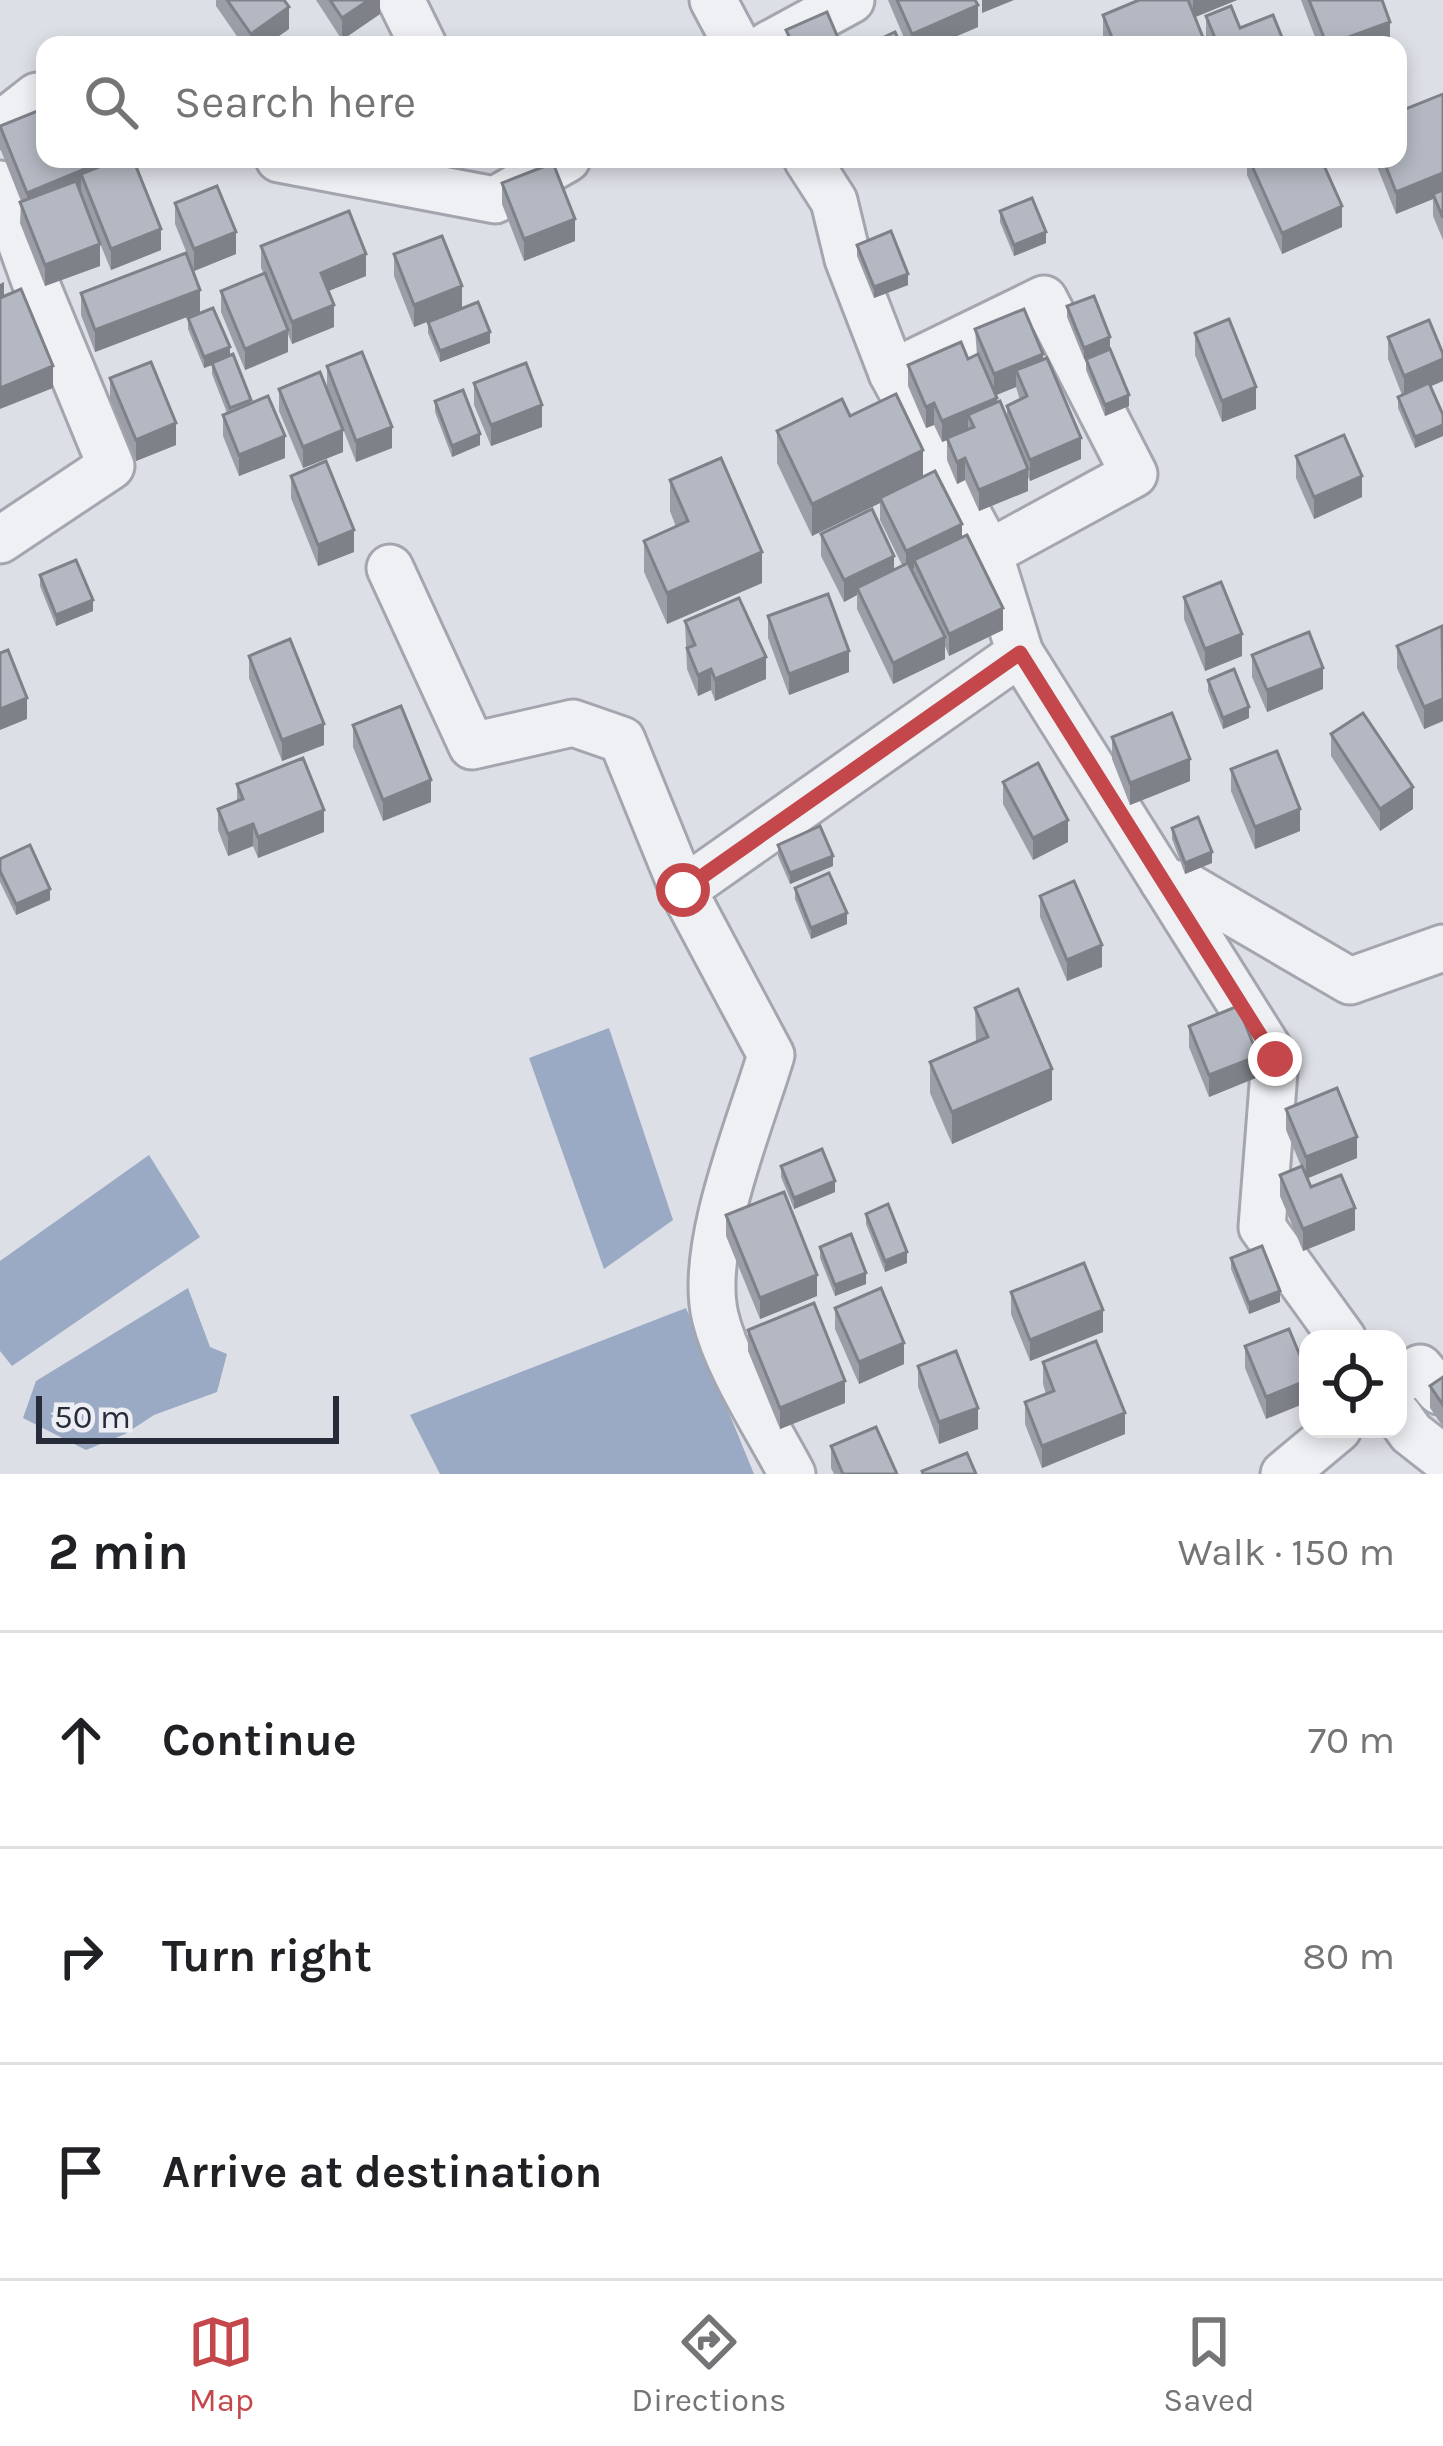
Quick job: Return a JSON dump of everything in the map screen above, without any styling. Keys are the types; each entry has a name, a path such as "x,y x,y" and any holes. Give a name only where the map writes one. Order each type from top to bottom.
{"street":[{"path":"401,0 419,36"},
{"path":"712,0 732,36"},
{"path":"785,36 851,0"},
{"path":"0,125 36,98"},
{"path":"372,168 485,179 530,168"},
{"path":"813,168 834,201 848,259 892,373 989,553 1020,653 1275,1059 1262,1227 1336,1330"},
{"path":"0,184 111,466 0,540"},
{"path":"892,373 1044,299 1134,474 989,553"},
{"path":"390,568 472,746 574,723 622,740 683,890 771,1055 726,1202 710,1276 722,1338 792,1474"},
{"path":"683,890 1020,653"},
{"path":"1163,881 1187,886 1350,982 1443,947"},
{"path":"1407,1376 1420,1368 1439,1390 1443,1388"},
{"path":"1407,1427 1443,1458"},
{"path":"1284,1474 1326,1438"}],"water":[{"path":"609,1028 673,1220 604,1269 529,1058"},
{"path":"149,1155 200,1237 12,1366 0,1351 0,1261"},
{"path":"188,1288 210,1347 227,1354 217,1392 154,1415 125,1434 86,1450 23,1418 36,1381"},
{"path":"686,1308 754,1474 440,1474 410,1415"}],"building":[{"path":"227,0 284,0 289,7 251,34"},
{"path":"330,0 369,0 342,18"},
{"path":"897,0 975,0 978,5 912,34"},
{"path":"1139,0 1188,0 1202,36 1111,36 1103,15"},
{"path":"1309,0 1382,0 1390,22 1352,36 1323,36"},
{"path":"1231,6 1240,28 1273,15 1281,36 1214,36 1206,16"},
{"path":"827,12 837,36 789,36 786,30"},
{"path":"1443,94 1443,173 1396,192 1387,168 1407,168 1407,108"},
{"path":"36,112 36,168 87,168 27,193 0,126"},
{"path":"96,168 137,168 161,229 111,249 81,174"},
{"path":"540,168 555,168 575,219 524,239 502,183"},
{"path":"1253,168 1325,168 1342,206 1282,233"},
{"path":"76,181 100,244 45,265 20,202"},
{"path":"217,186 236,232 194,249 175,203"},
{"path":"1443,190 1443,218 1433,194"},
{"path":"1032,198 1046,232 1014,245 1000,211"},
{"path":"349,211 366,254 321,273 334,305 292,322 261,246"},
{"path":"891,231 908,274 874,287 857,245"},
{"path":"442,236 462,286 414,305 394,254"},
{"path":"186,253 200,290 95,330 81,293"},
{"path":"265,273 288,330 245,349 221,291"},
{"path":"21,289 53,366 0,388 0,298"},
{"path":"1094,296 1110,337 1084,348 1067,306"},
{"path":"478,302 490,332 440,351 428,322"},
{"path":"213,308 230,347 204,357 188,318"},
{"path":"1024,309 1043,354 994,374 975,329"},
{"path":"1229,319 1256,387 1222,401 1195,333"},
{"path":"1429,320 1443,359 1404,376 1388,337"},
{"path":"961,342 968,359 978,354 997,398 942,421 934,403 926,407 908,365"},
{"path":"1110,349 1129,395 1105,405 1086,359"},
{"path":"362,352 392,427 356,441 327,366"},
{"path":"233,354 251,400 230,408 212,363"},
{"path":"1047,358 1081,438 1030,460 1007,406 1027,396 1016,370"},
{"path":"151,362 176,423 136,440 110,378"},
{"path":"526,363 542,405 491,425 474,383"},
{"path":"320,372 343,430 303,447 279,389"},
{"path":"1429,383 1443,425 1415,437 1398,397"},
{"path":"463,390 480,434 452,446 435,401"},
{"path":"896,394 923,450 812,504 777,431 842,399 850,416"},
{"path":"268,396 285,436 239,455 223,415"},
{"path":"1000,401 1028,469 979,490 965,458 957,462 947,438 974,427 968,415"},
{"path":"1344,435 1362,476 1314,497 1296,456"},
{"path":"721,458 762,552 667,593 644,541 688,521 670,480"},
{"path":"326,461 354,530 318,545 291,476"},
{"path":"935,471 962,524 906,551 880,498"},
{"path":"872,509 894,556 844,580 821,534"},
{"path":"967,535 1003,608 949,634 914,560"},
{"path":"76,560 93,600 56,615 40,575"},
{"path":"908,563 945,637 893,663 857,588"},
{"path":"1221,582 1242,634 1205,649 1184,597"},
{"path":"828,594 849,651 789,674 768,616"},
{"path":"739,598 766,657 715,679 711,669 698,675 687,648 695,645 685,621"},
{"path":"1442,626 1443,699 1424,707 1397,646"},
{"path":"1309,632 1323,668 1267,690 1252,655"},
{"path":"290,639 324,724 282,740 249,656"},
{"path":"8,650 27,698 0,709 0,653"},
{"path":"1234,669 1249,707 1223,718 1208,680"},
{"path":"401,706 431,780 383,800 353,725"},
{"path":"1172,713 1190,759 1130,783 1112,737"},
{"path":"1363,713 1413,787 1380,809 1331,734"},
{"path":"1277,751 1300,809 1255,827 1231,769"},
{"path":"303,758 324,810 258,837 253,824 228,834 218,809 243,799 237,784"},
{"path":"1038,763 1068,820 1033,838 1003,782"},
{"path":"1198,817 1212,852 1185,863 1172,828"},
{"path":"820,826 833,856 790,873 778,845"},
{"path":"30,845 50,889 16,904 0,871 0,859"},
{"path":"829,873 847,913 811,928 795,888"},
{"path":"1074,881 1102,945 1067,960 1040,896"},
{"path":"1018,989 1052,1069 952,1112 930,1062 988,1037 975,1008"},
{"path":"1238,1006 1258,1056 1209,1075 1189,1026"},
{"path":"1337,1088 1357,1137 1306,1157 1286,1109"},
{"path":"822,1149 835,1181 794,1198 781,1166"},
{"path":"1302,1166 1311,1187 1341,1175 1355,1208 1303,1229 1280,1175"},
{"path":"784,1192 817,1275 760,1298 726,1215"},
{"path":"888,1204 907,1252 885,1261 866,1214"},
{"path":"851,1234 866,1273 835,1285 820,1247"},
{"path":"1262,1246 1280,1291 1249,1303 1231,1258"},
{"path":"1084,1263 1103,1310 1030,1340 1011,1292"},
{"path":"881,1288 904,1343 859,1362 835,1308"},
{"path":"814,1303 845,1381 780,1408 748,1330"},
{"path":"1289,1329 1299,1353 1299,1384 1266,1397 1245,1346"},
{"path":"1096,1341 1125,1413 1042,1446 1025,1402 1054,1391 1043,1362"},
{"path":"956,1351 978,1408 939,1422 918,1366"},
{"path":"1443,1377 1443,1405 1430,1386"},
{"path":"876,1427 897,1474 843,1474 831,1446"},
{"path":"967,1453 976,1474 923,1474 922,1471"}],"route":[{"path":"683,890 1020,653 1275,1059"}]}
